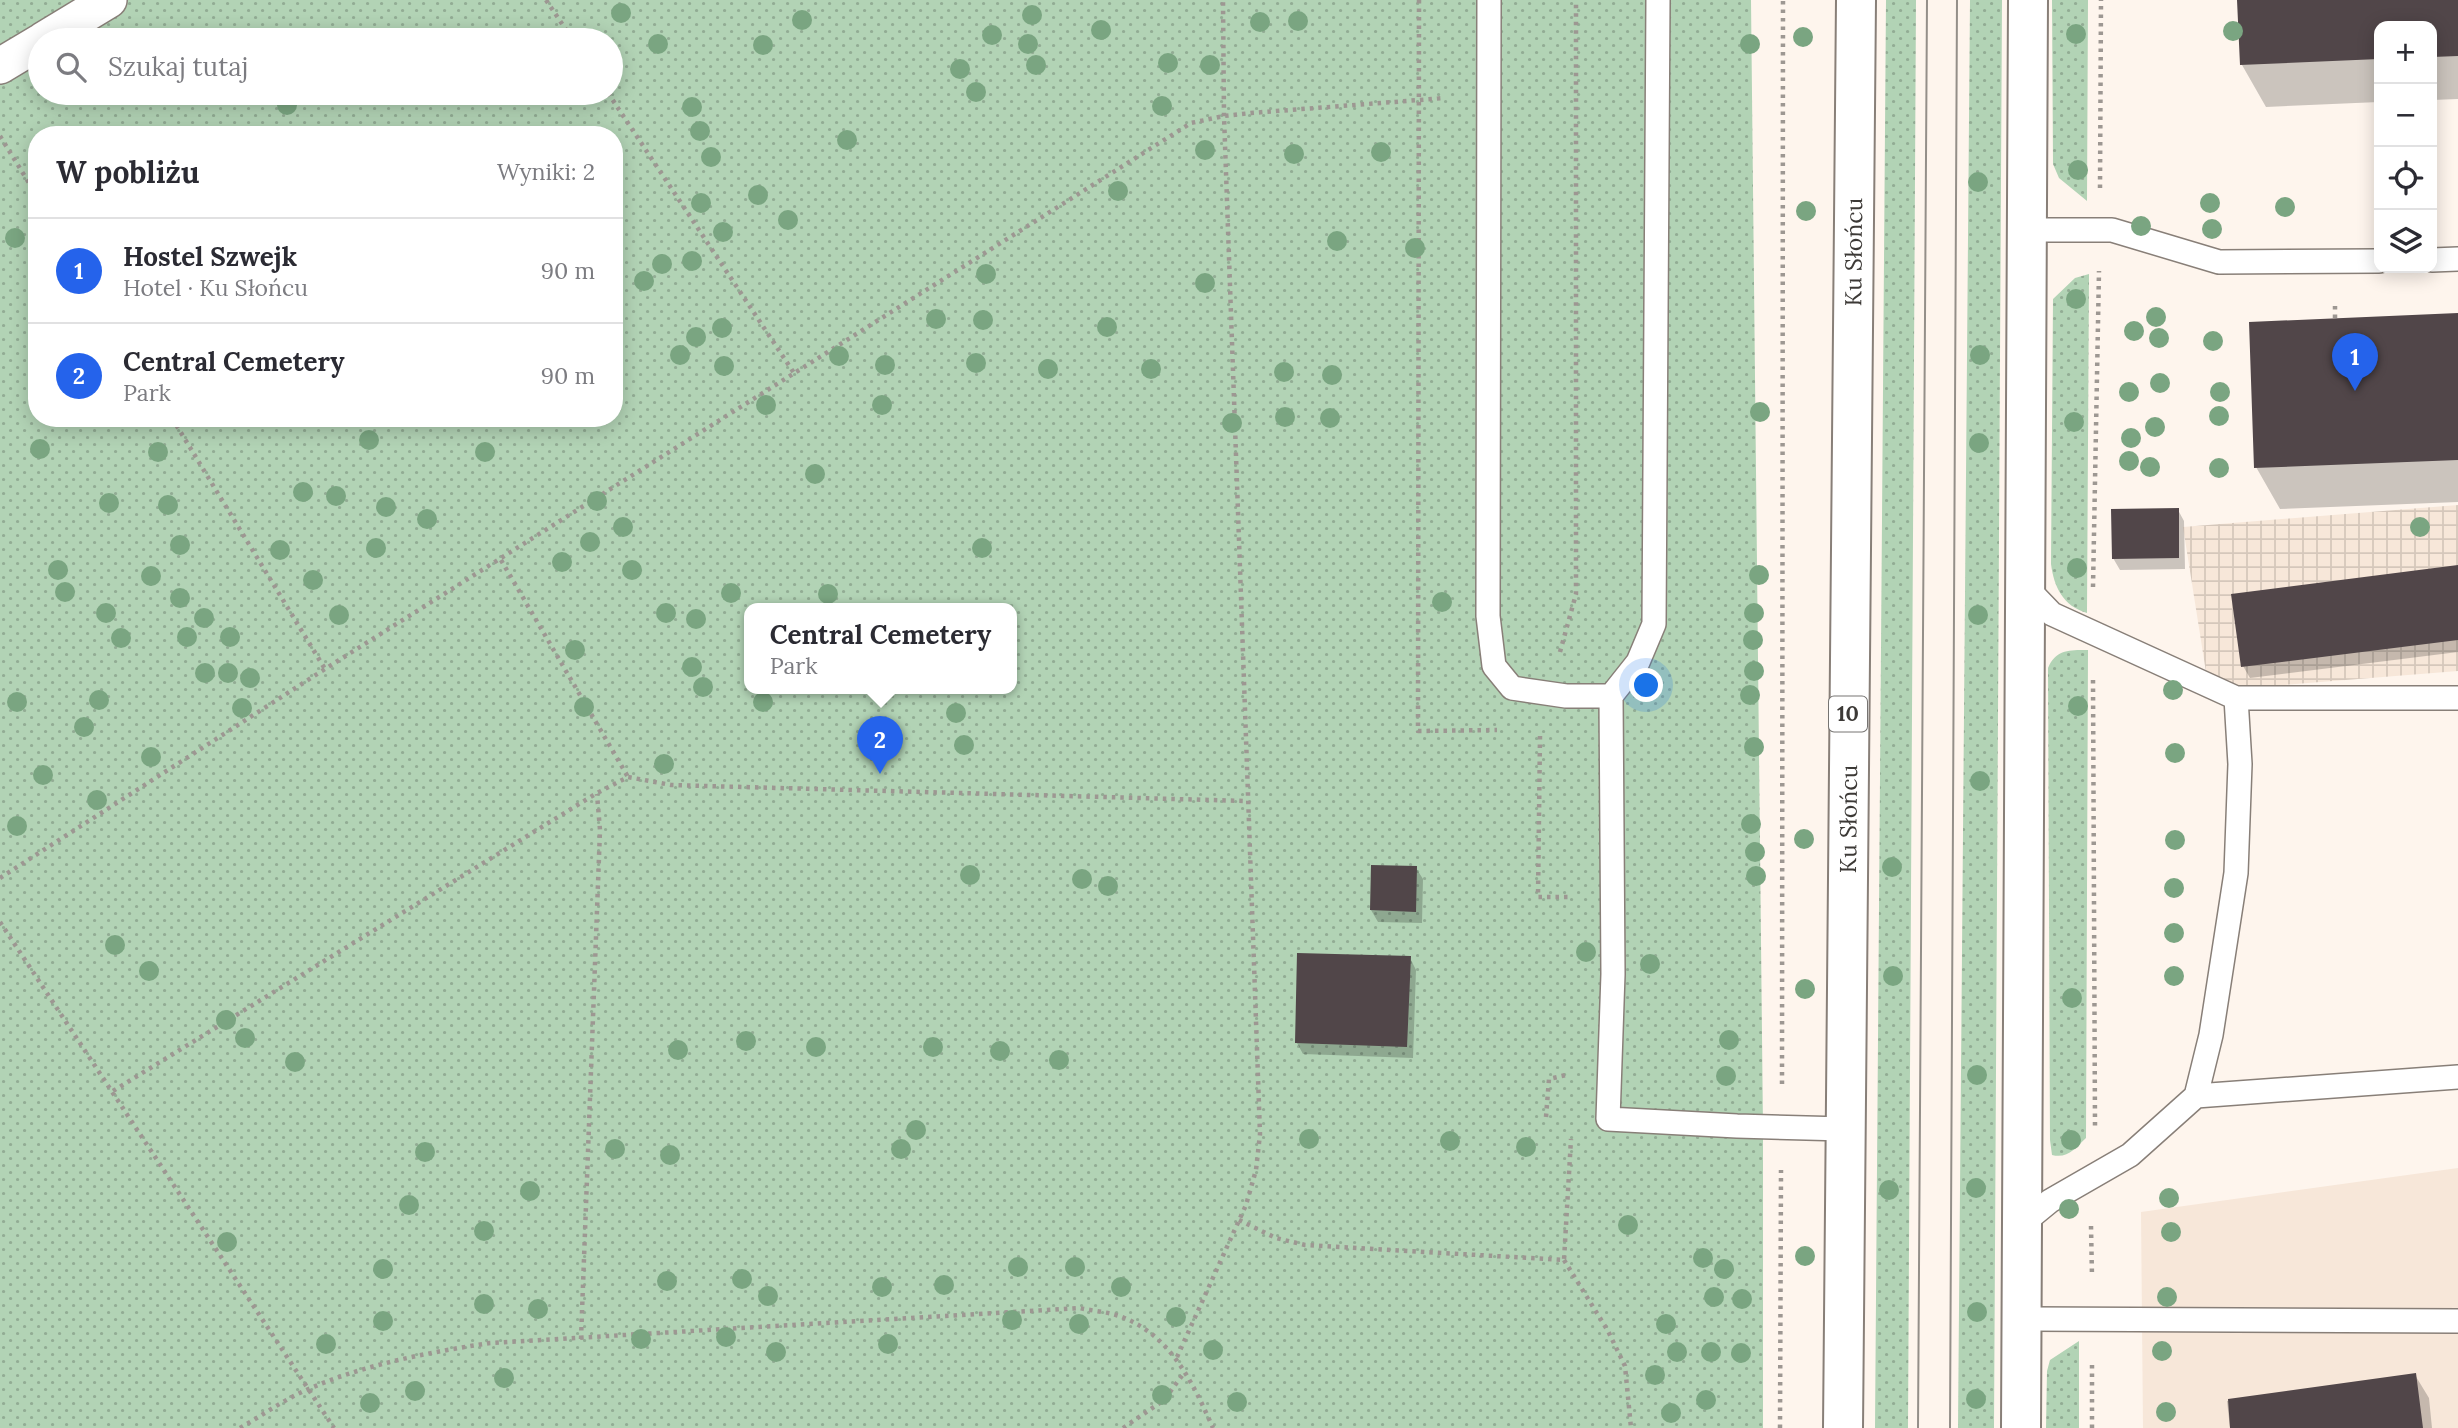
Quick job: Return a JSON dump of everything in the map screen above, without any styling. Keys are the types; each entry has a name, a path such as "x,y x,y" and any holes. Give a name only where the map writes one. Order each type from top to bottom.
{"main road":[{"name":"Ku Słońcu","path":"1843,1428 1856,0"},
{"path":"2021,1428 2028,0"}],"street":[{"path":"63,28 109,0"},
{"path":"0,66 28,49"}],"lane":[{"path":"1489,0 1488,616 1494,666 1512,688 1566,696 1611,696"},
{"path":"1658,0 1654,624 1638,662 1611,696 1613,974 1608,1119 1844,1129"},
{"path":"2027,230 2112,230 2219,262 2374,261"},
{"path":"2437,260 2458,259"},
{"path":"2025,586 2052,614 2236,698 2458,698"},
{"path":"2022,1224 2050,1201 2130,1155 2196,1096 2211,1035 2236,873 2240,764 2236,698"},
{"path":"2196,1096 2458,1077"},
{"path":"2021,1319 2458,1321"}],"path":[{"path":"546,0 565,28"},
{"path":"1177,1357 1246,1205 1260,1134 1224,116 1223,0"},
{"path":"1548,694 1576,594 1576,0"},
{"path":"1780,1428 1783,0"},
{"path":"2092,1428 2093,632 2101,229 2101,0"},
{"path":"0,878 325,669 1191,123 1224,116 1419,99 1488,96"},
{"path":"616,105 794,373"},
{"path":"0,136 28,181"},
{"path":"177,427 325,669"},
{"path":"500,560 628,777"},
{"path":"113,1091 597,793 628,777 671,785 1247,801"},
{"path":"581,1339 600,830 597,793"},
{"path":"0,922 334,1428"},
{"path":"1546,1116 1549,1079 1571,1074"},
{"path":"1572,1130 1563,1260 1608,1331 1625,1366 1631,1428"},
{"path":"1239,1220 1276,1238 1305,1245 1563,1260"},
{"path":"240,1428 308,1389 337,1377 422,1353 490,1343 1080,1308 1121,1316 1149,1330 1177,1357 1213,1428"},
{"path":"1124,1428 1164,1400 1184,1372"}],"shaded area":[{"path":"2458,505 2458,671 2209,691 2183,527"},
{"path":"2458,1168 2458,1428 2143,1428 2141,1212"}],"green space":[{"path":"0,0 1751,0 1763,1129 1763,1428 0,1428"},
{"path":"1886,0 1916,0 1908,1428 1875,1428"},
{"path":"1970,0 2002,0 1994,1428 1958,1428"},
{"path":"2052,0 2088,0 2087,201 2059,178 2053,164"},
{"path":"2089,274 2087,613 2072,606 2061,594 2051,564 2053,299 2075,278"},
{"path":"2088,650 2086,1138 2071,1152 2058,1156 2052,1155 2050,1140 2048,668 2059,654"},
{"path":"2079,1341 2079,1428 2046,1428 2047,1371 2050,1360"}],"building":[{"path":"2237,0 2458,0 2458,56 2437,57 2437,21 2374,21 2374,59 2240,65"},
{"path":"2458,313 2458,460 2254,468 2249,322"},
{"path":"2179,508 2179,558 2112,559 2111,509"},
{"path":"2458,565 2458,640 2241,667 2231,594"},
{"path":"1371,865 1417,866 1416,912 1370,910"},
{"path":"1297,953 1411,956 1407,1047 1295,1043"},
{"path":"2416,1373 2423,1428 2230,1428 2228,1399"}],"tram line":[{"path":"1918,1428 1927,0"},
{"path":"1950,1428 1957,0"}],"place":[{"name":"Hostel Szwejk","path":"2355,391"},
{"name":"Central Cemetery","path":"880,774"}]}
